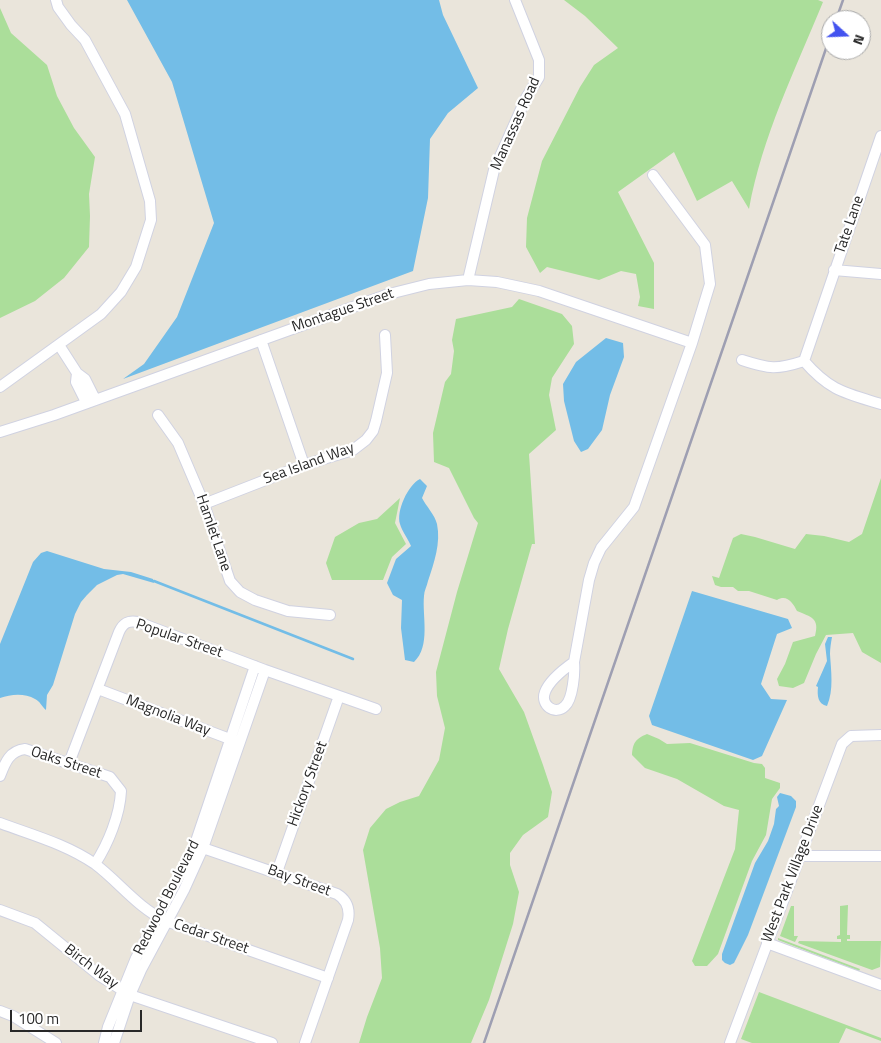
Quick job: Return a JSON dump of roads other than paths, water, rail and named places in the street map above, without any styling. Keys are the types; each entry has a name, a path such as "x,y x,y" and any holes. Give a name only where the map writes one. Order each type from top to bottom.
{"street":[{"path":"0,387 101,314 121,292 136,267 151,220 150,202 125,114 85,40 70,25 58,7 56,0"},
{"name":"Manassas Road","path":"468,280 494,170 526,98 539,77 539,60 515,0"},
{"name":"Tate Lane","path":"881,136 876,167 834,270 881,274"},
{"path":"574,662 589,580 594,563 601,548 634,507 692,343 710,284 705,245 653,176"},
{"path":"804,361 834,270"},
{"name":"Montague Street","path":"0,432 390,294 429,284 468,280 497,282 539,291 692,343"},
{"name":"Sea Island Way","path":"204,504 304,465 353,450 360,446 373,431 387,373 385,335"},
{"path":"261,340 304,465"},
{"path":"59,345 77,374 76,382 90,401"},
{"path":"742,360 766,368 786,367 804,361"},
{"path":"804,361 815,373 840,392 881,404"},
{"name":"Hamlet Lane","path":"158,415 178,443 204,504 230,581 240,592 255,600 288,611 330,616"},
{"name":"Popular Street","path":"70,763 122,626 130,621 138,622 376,709"},
{"name":"Redwood Boulevard","path":"104,1043 108,1027 162,919 184,890 260,668"},
{"name":"Magnolia Way","path":"98,689 234,741"},
{"name":"Hickory Street","path":"277,872 339,696"},
{"name":"West Park Village Drive","path":"730,1043 842,744 851,736 881,735"},
{"name":"Oaks Street","path":"0,776 8,758 14,752 21,749 29,749 110,777 121,791 120,804 103,851 95,864"},
{"name":"Cedar Street","path":"0,823 63,846 95,864 162,919 328,978"},
{"name":"Bay Street","path":"199,846 337,894 346,904 349,914 348,920 305,1043"},
{"path":"800,856 881,856"},
{"name":"Birch Way","path":"0,910 35,923 100,976 126,993 272,1043"},
{"path":"767,942 881,985"},
{"name":"Redwood Boulevard","path":"114,1043 126,993"},
{"path":"0,1011 13,1016 56,1043"}],"water":[{"path":"127,0 439,0 443,15 478,88 448,113 430,139 428,198 413,271 123,379 144,364 177,317 214,223 172,82"},
{"path":"606,338 623,343 624,357 610,395 602,430 588,449 581,452 574,441 564,401 563,384 576,362"},
{"path":"420,479 427,486 422,498 436,521 438,538 435,560 424,594 424,639 419,655 414,662 405,660 401,628 402,600 393,595 387,583 396,559 411,546 399,519 401,506 407,492"},
{"path":"47,551 104,569 131,572 153,579 154,583 123,574 117,575 97,585 81,602 75,614 53,685 47,695 46,710 37,700 31,697 13,695 0,698 0,644 33,562 41,553"},
{"path":"692,591 788,619 792,628 777,634 761,684 771,699 787,700 762,756 753,760 652,725 649,716"},
{"path":"828,637 832,637 830,654 832,680 831,694 827,706 820,701 818,687 816,686 827,661 825,644"},
{"path":"780,793 791,796 796,801 796,807 748,935 734,963 730,965 722,960 722,954 755,863 768,841 774,824 776,809 779,806 777,797"}],"waterway":[{"path":"154,581 353,659"}],"railway":[{"path":"840,10 843,0"},
{"path":"484,1043 822,60"}]}
